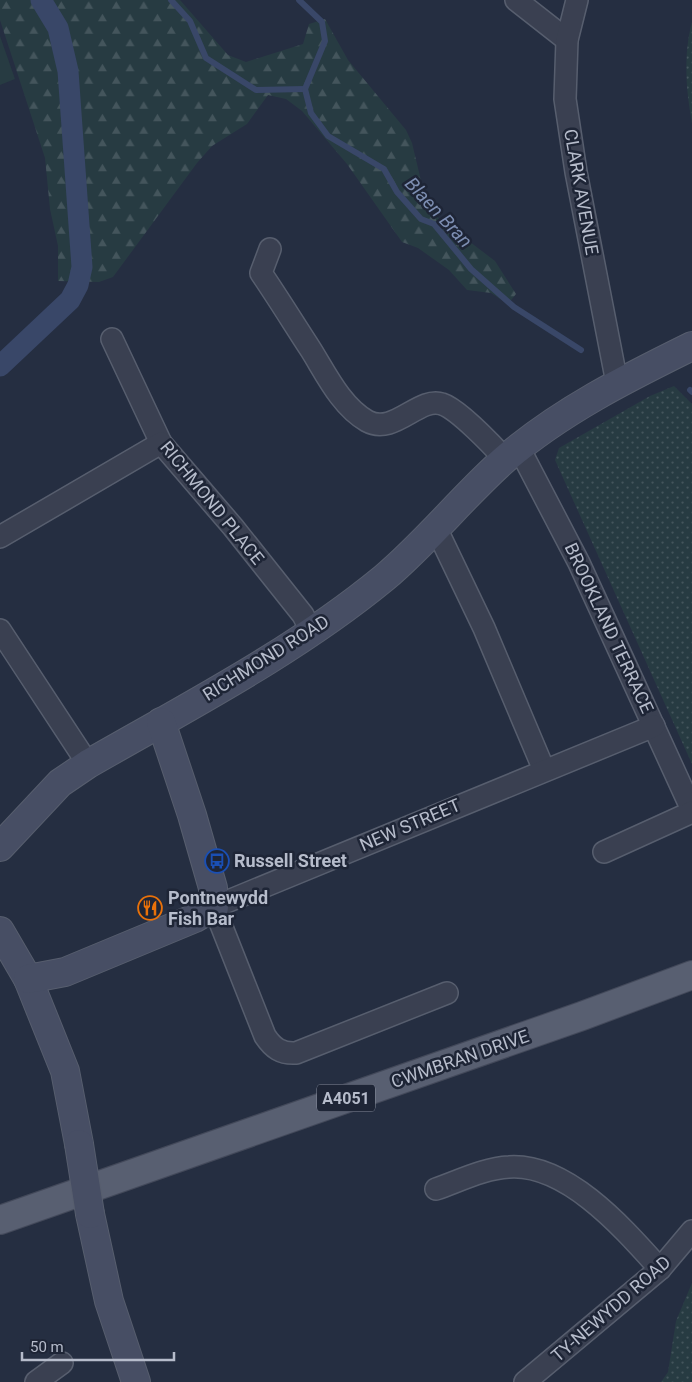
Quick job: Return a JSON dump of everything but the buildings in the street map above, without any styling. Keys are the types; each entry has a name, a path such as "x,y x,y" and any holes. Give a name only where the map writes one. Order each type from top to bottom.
{"main road":[{"name":"CWMBRAN DRIVE","path":"0,1220 582,1016 692,975"}],"street":[{"path":"516,0 567,40"},
{"name":"CLARK AVENUE","path":"577,0 567,40 565,99 576,172 617,383"},
{"name":"BROOKLAND TERRACE","path":"270,249 261,273 337,391 353,410 369,422 384,424 428,404 442,404 492,444 512,454 575,554 692,811"},
{"name":"RICHMOND PLACE","path":"112,339 161,443 297,607 312,633"},
{"name":"RICHMOND ROAD","path":"0,847 60,783 88,764 312,633 385,577 512,454 551,424 617,383 692,346"},
{"path":"0,537 161,443"},
{"path":"436,528 484,628 544,770"},
{"path":"0,630 88,764"},
{"path":"161,722 192,815 213,888 214,907 265,1036 278,1050 287,1054 296,1053 447,993"},
{"name":"NEW STREET","path":"28,979 65,972 195,918 214,907 654,726"},
{"path":"604,852 692,811"},
{"path":"0,931 28,979 65,1071 90,1214 110,1301 136,1382"},
{"path":"436,1189 506,1167 522,1166 538,1170 578,1192 601,1208 660,1269"},
{"name":"TY-NEWYDD ROAD","path":"525,1382 660,1269 692,1231"},
{"path":"36,1382 62,1363"}],"green space":[{"path":"0,0 180,0 228,55 246,62 303,44 309,24 325,19 348,60 406,130 412,143 428,210 495,261 516,294 508,304 491,293 467,290 449,270 418,248 402,242 347,164 302,111 286,99 268,95 247,124 212,146 197,163 113,277 99,282 58,281 58,246 50,209 45,158 0,20"},
{"path":"692,22 692,123 688,98 686,60"},
{"path":"0,36 15,79 0,85"},
{"path":"674,386 692,404 692,764 555,460 559,448 650,396"},
{"path":"692,1283 692,1382 661,1382 668,1372 676,1321"}],"waterway":[{"path":"0,366 70,300 78,285 82,267 68,71 58,28 41,0"},
{"path":"171,0 190,21 206,58 256,90 305,89"},
{"name":"Blaen Bran","path":"299,0 322,22 325,41 305,89 311,113 328,136 384,169 397,192 421,219 434,224 471,269 514,307 581,350"}],"place":[{"name":"Russell Street","path":"217,861"},
{"name":"Pontnewydd Fish Bar","path":"150,908"}]}
